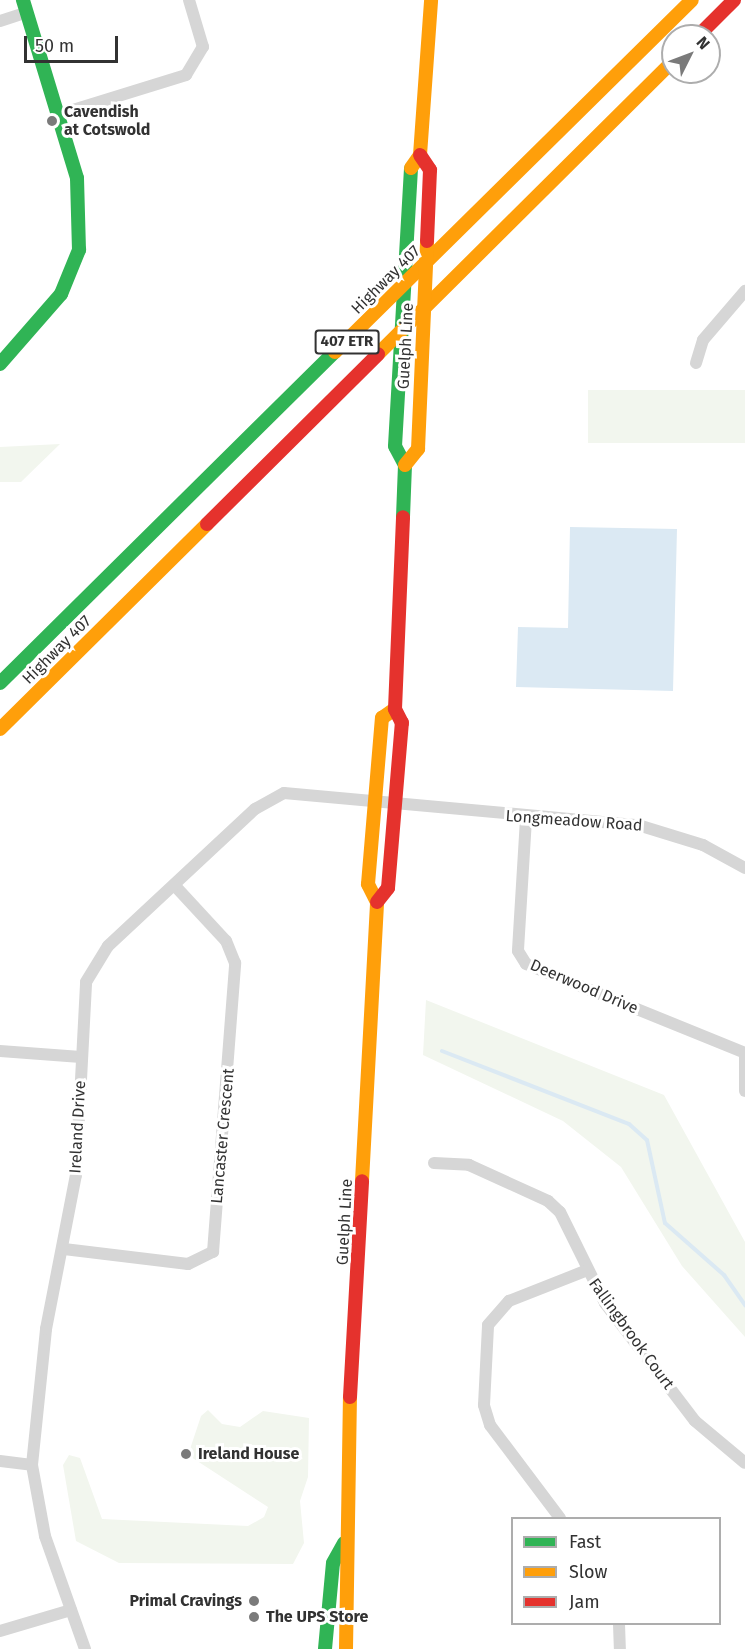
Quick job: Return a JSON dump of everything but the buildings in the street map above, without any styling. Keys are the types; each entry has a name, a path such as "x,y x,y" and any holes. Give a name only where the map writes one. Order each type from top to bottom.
{"main road":[{"name":"Guelph Line","path":"377,902 388,888 402,723 395,709 405,465 395,446 398,429 408,194 410,170 420,155 431,0"},
{"name":"Highway 407","path":"0,683 692,0"},
{"path":"710,24 734,0"},
{"path":"0,364 61,294 79,250 77,178 60,114 25,6"},
{"name":"Highway 407","path":"0,729 661,73"},
{"name":"Guelph Line","path":"405,465 418,449 419,430 430,170 420,155"},
{"name":"Guelph Line","path":"346,1649 351,1562 344,1543 377,902 368,884 382,718 395,709"},
{"name":"Guelph Line","path":"325,1649 333,1563 344,1543"}],"street":[{"path":"60,114 186,75 203,47 189,0"},
{"path":"0,21 25,6"},
{"path":"696,363 703,340 745,291"},
{"name":"Ireland Drive","path":"85,1649 37,1508 32,1465 46,1329 64,1249 76,1175 86,982 94,965 270,797 284,793 395,805"},
{"name":"Longmeadow Road","path":"395,805 526,819 664,830 745,868"},
{"name":"Deerwood Drive","path":"526,819 518,951 526,964 745,1055"},
{"name":"Lancaster Crescent","path":"64,1249 188,1264 213,1252 235,963 226,941 177,888"},
{"path":"0,1051 81,1058"},
{"path":"745,1055 745,1091"},
{"name":"Fallingbrook Court","path":"434,1163 469,1165 548,1201 567,1224 585,1271 695,1421 745,1463"},
{"path":"559,1517 490,1425 484,1405 488,1325 509,1300 585,1271"},
{"path":"0,1461 32,1465"},
{"path":"0,1631 71,1610"},
{"path":"619,1625 620,1649"}],"shaded area":[{"path":"588,390 745,390 745,443 588,443"},
{"path":"60,444 21,482 0,482 0,447"},
{"path":"570,527 677,529 673,691 516,687 518,627 568,628"},
{"path":"426,1000 664,1095 745,1242 745,1337 682,1266 621,1167 563,1121 423,1055"},
{"path":"208,1410 222,1424 240,1427 263,1411 309,1418 308,1477 300,1501 304,1543 293,1564 119,1563 76,1541 63,1465 69,1455 80,1458 102,1519 248,1526 264,1517 268,1507 188,1455 201,1416"}],"waterway":[{"path":"442,1051 629,1124 647,1140 665,1223 724,1275 745,1305"}],"traffic: fast":[{"path":"0,364 61,294 79,250 77,178 23,0"},
{"path":"403,517 405,465 395,446 411,168"},
{"path":"0,683 335,352"},
{"path":"325,1649 333,1563 344,1543"}],"traffic: slow":[{"path":"411,168 420,155 431,0"},
{"path":"335,352 692,0"},
{"path":"378,354 661,73"},
{"path":"405,465 418,449 427,241"},
{"path":"0,729 207,524"},
{"path":"362,1181 377,902 368,884 382,718 395,709"},
{"path":"346,1649 350,1397"}],"traffic: jam":[{"path":"710,24 734,0"},
{"path":"420,155 430,170 427,241"},
{"path":"207,524 378,354"},
{"path":"377,902 388,888 402,723 395,709 403,517"},
{"path":"350,1397 362,1181"}],"place":[{"name":"Cavendish at Cotswold","path":"52,121"},
{"name":"Ireland House","path":"186,1454"},
{"name":"Primal Cravings","path":"254,1601"},
{"name":"The UPS Store","path":"254,1617"}]}
